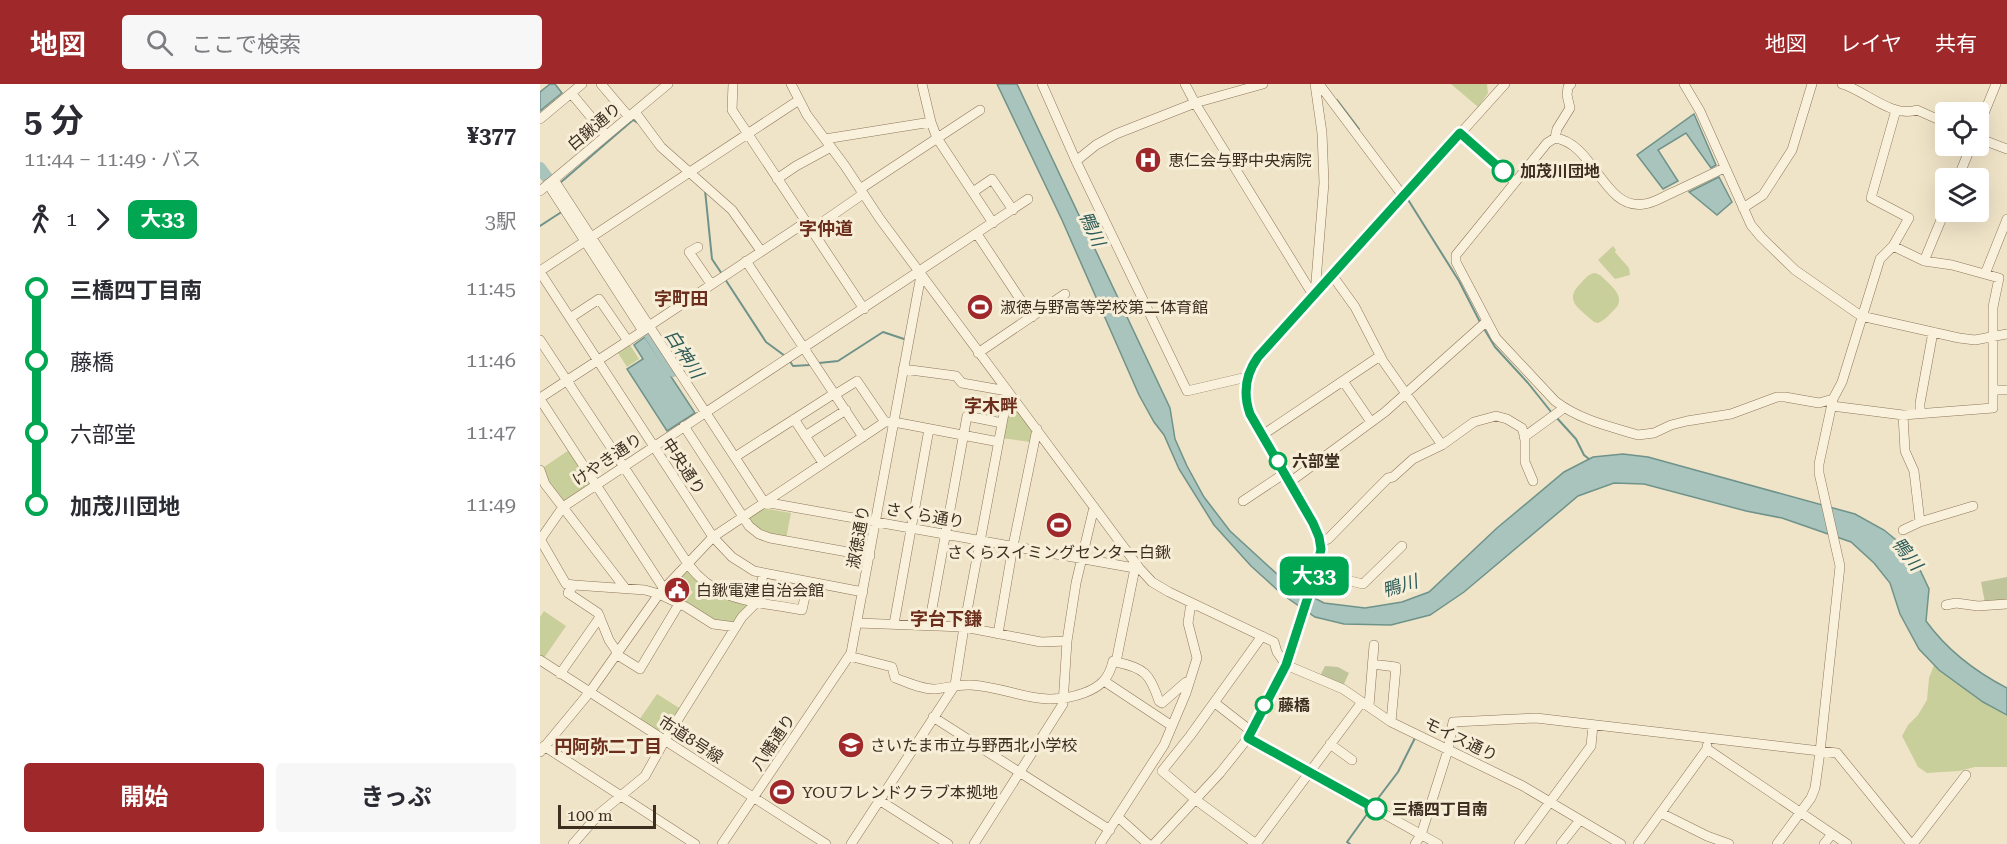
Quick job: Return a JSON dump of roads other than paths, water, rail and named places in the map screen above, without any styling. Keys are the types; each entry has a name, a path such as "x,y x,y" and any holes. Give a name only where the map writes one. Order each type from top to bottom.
{"street":[{"path":"540,119 582,84"},
{"path":"601,84 661,147 732,210 761,251"},
{"name":"白鍬通り","path":"547,184 668,84"},
{"path":"733,84 732,110 864,309"},
{"path":"791,84 807,115 861,192 1138,569 1152,582 1191,603 1274,642 1277,652 1286,665"},
{"path":"922,84 937,138 993,223"},
{"path":"1042,84 1076,161 1186,391 1247,377"},
{"path":"1185,84 1314,294"},
{"path":"1076,161 1096,145 1116,134 1195,103 1263,84"},
{"path":"1314,294 1323,206 1324,163 1317,84"},
{"path":"1317,84 1403,196"},
{"path":"1489,102 1493,84"},
{"path":"1154,844 1196,800 1250,735 1286,665 1317,575 1320,543 1313,523 1261,436 1248,408 1247,377 1258,357 1505,84"},
{"path":"1555,138 1557,129 1570,108 1567,95 1571,84"},
{"path":"1684,84 1700,111 1751,225 1795,270 1861,316 1975,340 2007,334"},
{"path":"1743,208 1763,195 1792,150 1812,84"},
{"path":"1842,84 1896,110 1907,113 1917,110 1935,118"},
{"path":"1989,102 1996,84"},
{"path":"571,93 606,135"},
{"path":"540,272 799,100"},
{"path":"542,397 761,251 808,226 861,192 980,110"},
{"path":"1777,844 1811,798 1815,788 1820,752 1840,566 1822,490 1819,464 1832,402 1842,382 1880,259 1893,246 1909,218 1871,198 1896,110"},
{"path":"825,139 931,122"},
{"path":"1460,133 1515,182"},
{"path":"1724,168 1651,203 1633,204 1622,200 1613,192 1575,146 1555,138 1547,143 1456,255 1455,259 1487,321 1506,350 1564,408 1580,418 1645,435 1671,425 1731,414 1785,397 1820,403 1832,402 1903,415 1993,408 1993,308 2003,278 1952,265 1924,261 1893,246"},
{"path":"1989,142 2007,149"},
{"path":"777,179 796,165 831,147"},
{"path":"972,192 992,179 1012,210"},
{"path":"547,184 588,240 764,502"},
{"name":"けやき通り","path":"562,507 920,274 1028,199"},
{"path":"1985,274 2007,219"},
{"path":"1924,261 1940,222"},
{"path":"977,234 1032,317"},
{"path":"698,246 689,252 711,284"},
{"path":"746,261 836,394 862,437"},
{"name":"中央通り","path":"540,272 713,537 725,551 739,562 763,574 863,592"},
{"name":"淑徳通り","path":"849,656 876,522 889,422 903,369 920,274"},
{"path":"1332,275 1355,307 1380,356 1442,445"},
{"path":"978,353 1065,294"},
{"path":"570,318 599,299 628,341"},
{"path":"1290,482 1371,422 1487,321"},
{"path":"1920,413 1932,332"},
{"path":"540,340 696,575 711,588 730,597 802,610 808,583"},
{"path":"1261,436 1380,356"},
{"path":"903,369 956,376 962,383 1008,391"},
{"path":"735,457 857,381 889,422"},
{"path":"1342,381 1371,422"},
{"path":"540,386 542,397 661,591 713,624 736,627"},
{"path":"1994,390 2007,390"},
{"path":"851,844 955,685 1008,391"},
{"path":"1524,437 1564,408"},
{"path":"805,436 846,410"},
{"path":"1903,415 1905,451 1914,471 1920,522"},
{"path":"929,625 967,416 1002,423"},
{"path":"1320,543 1328,539 1388,478 1393,477 1413,459 1442,445 1474,422 1496,416 1522,428 1525,462 1533,481"},
{"path":"794,419 823,463"},
{"path":"694,844 542,749 589,693 661,591 713,537 764,502 862,437 889,422 999,442"},
{"path":"684,426 742,517 759,534 870,556"},
{"path":"894,624 928,429"},
{"path":"998,633 1037,429"},
{"path":"540,470 545,484 625,588"},
{"path":"1243,501 1285,473"},
{"name":"さくら通り","path":"764,502 1138,569"},
{"path":"1903,530 1920,522 1973,506"},
{"path":"562,507 540,540 566,584 661,591"},
{"path":"974,844 1063,704 1067,641 1081,559 1094,507"},
{"path":"1317,575 1323,567 1342,579 1363,584 1402,546"},
{"path":"1116,662 1138,569"},
{"path":"573,844 600,813 645,776 742,617 758,601 763,574"},
{"path":"574,585 568,593 598,613 617,653 640,669 679,604"},
{"path":"1100,844 1164,745 1190,681 1197,658 1194,639 1188,623 1191,603"},
{"path":"1946,605 1956,603 1978,606 2007,604"},
{"path":"560,674 600,617"},
{"path":"857,623 964,627 1041,642 1067,641"},
{"path":"1262,636 1215,703 1162,771 1196,800 1256,844 1330,744 1365,704 1374,645"},
{"path":"849,656 892,667 895,678 933,690 955,685 973,685 1052,700 1064,699 1099,687 1111,673 1113,661 1135,666 1149,676 1159,701 1162,703 1190,681"},
{"name":"八幡通り","path":"722,844 849,656"},
{"name":"市道8号線","path":"540,660 826,844"},
{"path":"1372,664 1396,667 1391,722"},
{"name":"モイス通り","path":"1286,665 1343,689 1391,722 1523,786 1621,844"},
{"path":"1104,681 1172,726"},
{"path":"1215,703 1250,735 1309,772 1438,844"},
{"path":"933,717 1110,830"},
{"path":"1415,844 1421,835 1448,750 1454,722 1536,718 1837,753 1912,844 1966,776"},
{"path":"1519,844 1591,746 1593,725"},
{"path":"1638,844 1707,749 1706,738"},
{"path":"1330,744 1352,760"},
{"path":"1707,749 1847,844"},
{"path":"879,800 948,844"},
{"path":"1661,813 1707,836 1730,844"},
{"path":"1118,817 1148,844"},
{"path":"1561,844 1580,820"},
{"path":"1824,844 1832,834"}],"water":[{"path":"550,84 555,84 562,93 540,111 540,92"},
{"name":"鴨川","path":"997,84 1017,84 1170,408 1175,439 1204,497 1230,531 1289,585 1324,603 1365,608 1402,602 1429,592 1497,528 1564,472 1593,457 1623,454 1648,457 1855,514 1884,530 1912,553 1929,589 1926,621 1962,659 2007,688 2007,715 1983,702 1939,670 1919,649 1900,614 1890,583 1874,563 1851,542 1782,518 1746,511 1644,484 1614,483 1578,496 1464,592 1430,615 1391,625 1344,624 1315,617 1283,595 1251,566 1214,525 1179,469 1164,435 1139,395 1062,220"},
{"path":"1694,114 1716,165 1711,168 1686,133 1658,150 1678,181 1663,189 1637,155"},
{"path":"1719,177 1732,202 1717,215 1689,192"},
{"path":"645,337 695,413 667,431 627,369 643,359 634,345"}],"waterway":[{"path":"1337,100 1359,129"},
{"path":"560,183 633,120 638,123"},
{"name":"白神川","path":"540,168 558,192"},
{"path":"705,190 712,259 722,274"},
{"path":"1407,198 1459,281 1480,322"},
{"path":"540,226 563,211"},
{"path":"725,279 766,342 785,356"},
{"name":"白神川","path":"644,325 673,371"},
{"path":"1483,327 1495,347 1552,413"},
{"path":"819,363 838,361 883,332 904,339"},
{"path":"789,360 793,366 810,365"},
{"path":"1556,417 1576,439 1584,455 1589,459"},
{"path":"1373,805 1398,772 1415,738"},
{"path":"1350,844 1347,842 1370,810"}],"place":[{"name":"恵仁会与野中央病院","path":"1148,160"},
{"name":"加茂川団地","path":"1503,171"},
{"name":"淑徳与野高等学校第二体育館","path":"980,307"},
{"name":"六部堂","path":"1278,461"},
{"name":"さくらスイミングセンター白鍬","path":"1059,525"},
{"name":"白鍬電建自治会館","path":"677,590"},
{"name":"藤橋","path":"1264,705"},
{"name":"さいたま市立与野西北小学校","path":"851,745"},
{"name":"YOUフレンドクラブ本拠地","path":"782,792"},
{"name":"三橋四丁目南","path":"1376,809"}],"district":[{"name":"字仲道","path":"826,229"},
{"name":"字町田","path":"681,299"},
{"name":"字木畔","path":"991,406"},
{"name":"字台下鎌","path":"946,619"},
{"name":"円阿弥二丁目","path":"608,747"}]}
